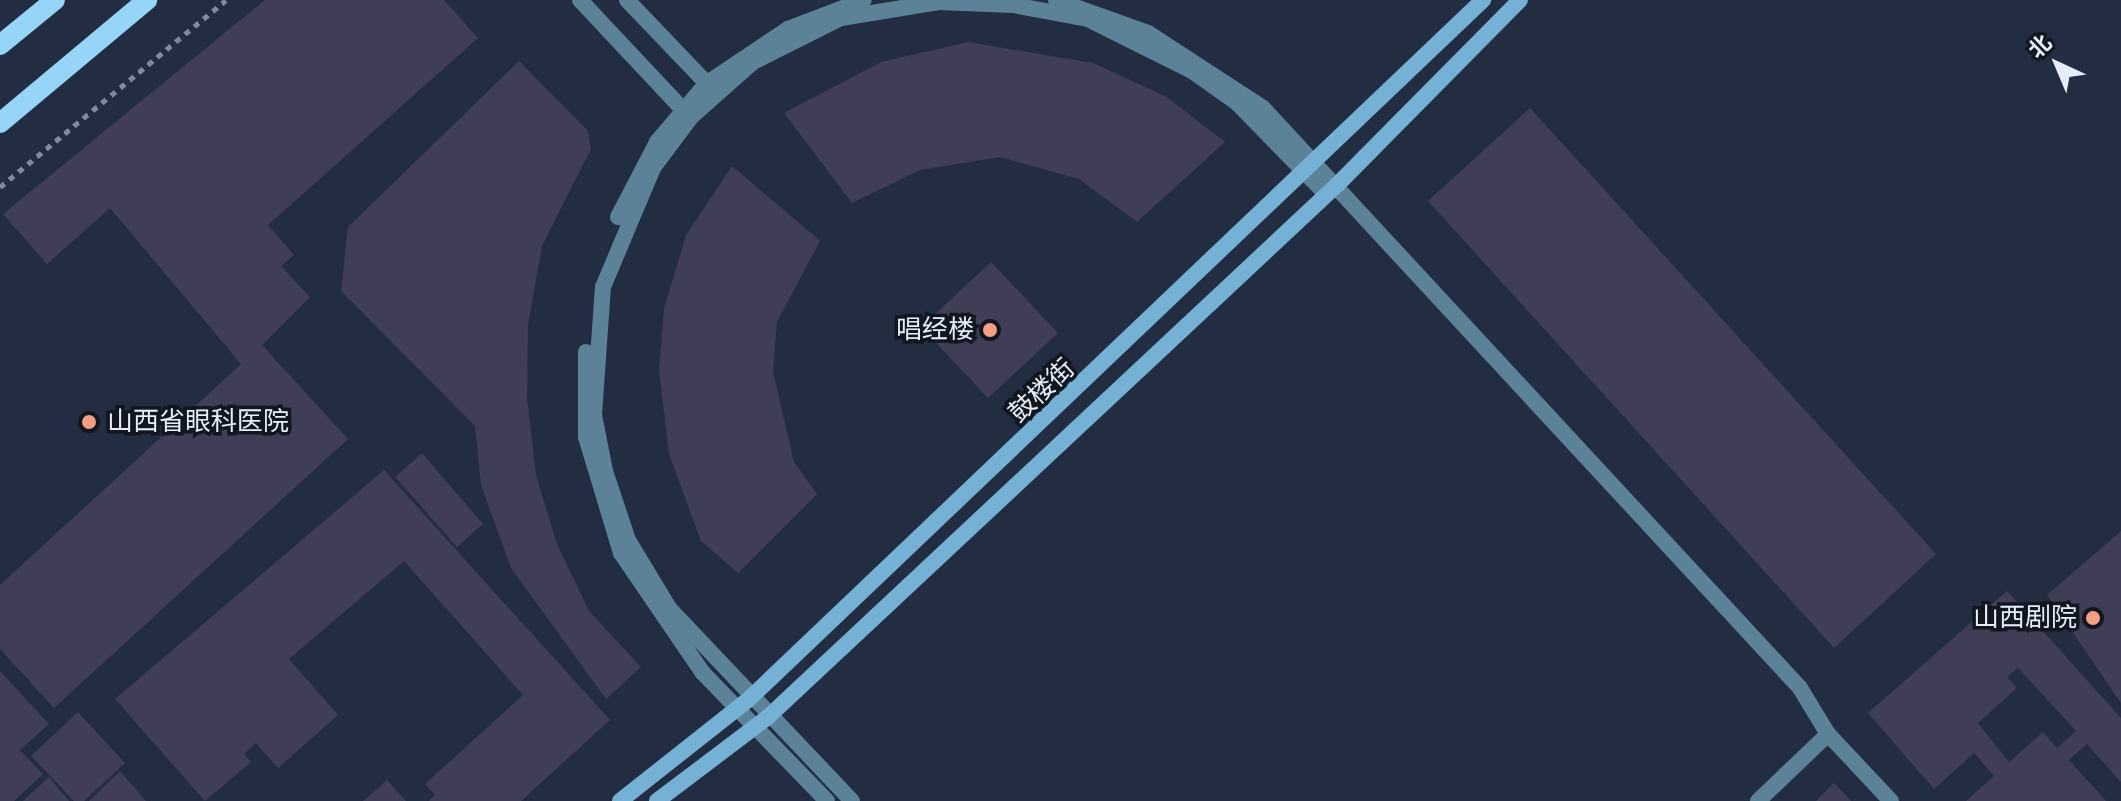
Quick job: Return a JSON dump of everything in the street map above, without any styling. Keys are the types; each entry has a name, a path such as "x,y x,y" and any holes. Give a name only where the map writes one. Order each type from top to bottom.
{"main road":[{"path":"0,45 55,0"},
{"path":"0,123 147,0"}],"street":[{"path":"580,0 686,113"},
{"path":"627,0 711,88"},
{"path":"827,801 735,710 657,615 621,553 586,437 589,318 603,257 627,193 686,113 711,88 788,29 864,0"},
{"path":"1056,0 1094,8 1215,70 1332,189 1800,688 1828,734 1891,801"},
{"name":"鼓楼街","path":"620,801 749,699 1312,169 1483,0"},
{"name":"鼓楼街","path":"657,801 768,717 1332,189 1520,0"},
{"path":"711,88 753,62 841,18 939,2 1013,5 1088,19 1167,56 1236,102 1312,169"},
{"path":"686,113 647,180 603,287 594,415 628,540 669,608 749,699 852,801"},
{"path":"1758,801 1828,734"}],"path":[{"path":"0,187 226,0"}],"building":[{"path":"265,0 444,0 478,38 268,225 294,255 281,266 310,297 262,345 348,439 54,708 0,649 0,585 241,364 110,208 47,264 3,214"},
{"path":"968,42 1093,63 1167,97 1225,142 1137,222 1079,179 1000,157 920,170 852,203 784,113 881,62"},
{"path":"519,61 588,131 591,149 542,246 528,325 527,397 536,475 557,544 589,611 641,667 606,699 511,568 481,485 475,426 341,291 348,227"},
{"path":"1530,108 1936,554 1834,648 1428,201"},
{"path":"732,166 820,241 777,322 773,372 794,462 817,494 738,573 701,541 669,454 659,370 664,309 686,235"},
{"name":"唱经楼","path":"991,262 1058,333 988,398 921,327"},
{"path":"422,453 483,524 457,547 395,477"},
{"path":"384,470 610,720 521,801 429,801 435,795 425,784 523,695 404,561 289,659 338,715 278,768 256,743 244,754 251,762 205,801 115,699"},
{"name":"山西剧院","path":"2121,531 2121,703 2047,595"},
{"path":"2007,591 2121,718 2121,782 2087,744 2069,760 2106,801 1966,801 1994,776 1974,753 1934,789 1868,713","holes":["2018,668 2076,731 2057,748 2043,732 2009,762 1978,723 2017,688 2007,677"]},
{"path":"0,671 49,724 20,750 43,774 14,801 0,801"},
{"path":"78,712 125,763 84,801 74,801 31,756"},
{"path":"120,771 146,801 89,801"},
{"path":"49,777 69,801 23,801"},
{"path":"387,780 406,801 363,801"},
{"path":"1834,783 1851,801 1816,801"}],"place":[{"name":"唱经楼","path":"990,330"},
{"name":"山西省眼科医院","path":"89,422"},
{"name":"山西剧院","path":"2093,618"}]}
